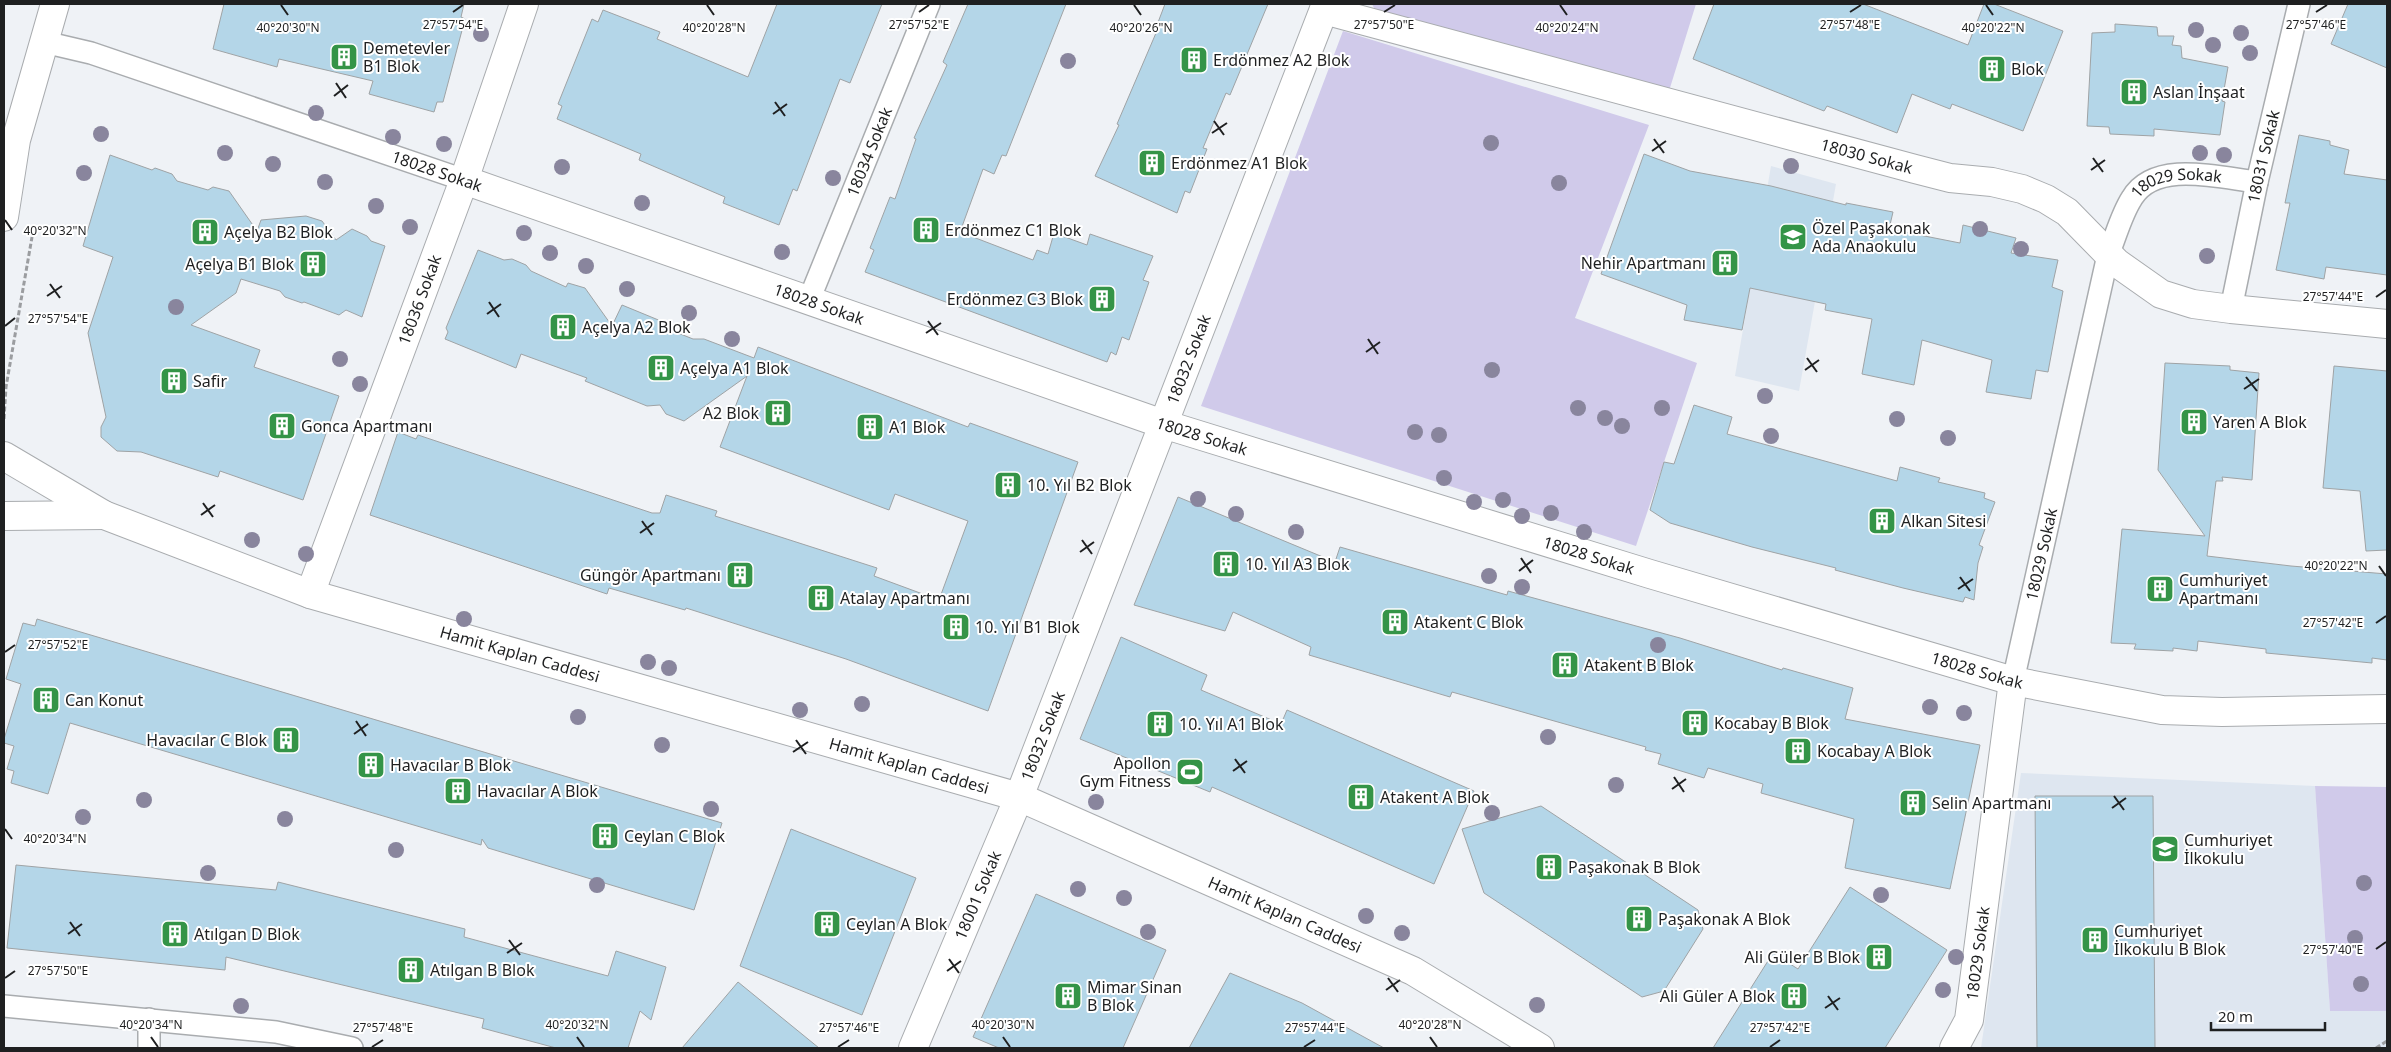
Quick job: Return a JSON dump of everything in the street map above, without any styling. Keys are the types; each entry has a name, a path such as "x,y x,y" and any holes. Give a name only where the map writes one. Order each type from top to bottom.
{"street":[{"path":"4,217 16,140 54,4"},
{"name":"18036 Sokak","path":"310,594 464,180 524,4"},
{"name":"18030 Sokak","path":"1325,7 1915,170 1950,178 1992,182 2022,189 2046,199 2067,212 2108,254 2161,294 2193,304 2387,324"},
{"name":"18032 Sokak","path":"1019,797 1325,7"},
{"name":"18028 Sokak","path":"464,180 1163,424 1650,574 2013,681 2162,710 2222,712 2387,709"},
{"name":"Hamit Kaplan Caddesi","path":"4,456 104,515 310,594 1019,797 1413,971 1540,1048"},
{"name":"Hamit Kaplan Caddesi","path":"4,516 104,515"},
{"name":"18029 Sokak","path":"1954,1048 1969,1020 2013,681"},
{"name":"18001 Sokak","path":"913,1048 1019,797"}],"lane":[{"name":"18034 Sokak","path":"809,300 929,4"},
{"name":"18031 Sokak","path":"2231,309 2257,182 2299,4"},
{"name":"18028 Sokak","path":"44,42 91,53 464,180"},
{"name":"18029 Sokak","path":"2013,681 2108,254 2132,197 2140,187 2150,180 2164,175 2179,174 2257,182"},
{"path":"4,1006 149,1018 276,1032 352,1048"},
{"path":"149,1018 149,1048"}],"path":[{"path":"2376,1048 2387,1041"}],"shaded area":[{"path":"1372,4 1696,4 1669,91 1376,12"},
{"path":"1343,31 1649,125 1575,318 1697,363 1636,546 1201,406"},
{"name":"Özel Paşakonak Ada Anaokulu","path":"1771,166 1836,184 1799,391 1735,376"},
{"name":"Cumhuriyet İlkokulu","path":"2021,773 2315,786 2330,1011 2387,1011 2387,1048 1981,1048"},
{"path":"2315,786 2387,787 2387,1011 2330,1011"}],"building":[{"path":"224,4 464,4 461,17 465,19 443,102 437,102 434,112 369,94 373,81 279,59 277,67 213,49"},
{"path":"777,4 882,4 850,83 840,79 797,191 793,189 779,225 723,203 725,197 639,160 641,154 557,119 562,106 558,104 592,19 598,22 603,10 660,32 657,39 748,77"},
{"path":"968,4 1066,4 1006,156 1002,155 994,174 983,169 960,232 1033,260 1037,250 1048,254 1054,233 1087,245 1090,234 1153,256 1143,280 1149,282 1129,340 1122,337 1116,355 1111,352 1107,362 865,272 874,250 870,248 890,197 895,199 916,139 914,138 947,65 943,62"},
{"path":"1165,4 1268,4 1230,95 1226,93 1203,148 1207,149 1190,193 1185,191 1177,213 1095,176 1119,125 1117,124 1159,26 1157,25"},
{"path":"1714,4 1863,4 1968,45 1984,4 1994,4 2063,31 2023,131 1952,104 1950,109 1912,94 1897,133 1827,106 1824,111 1693,59"},
{"path":"2348,4 2387,4 2387,68 2331,44"},
{"name":"Aslan İnşaat","path":"2115,24 2157,27 2158,36 2174,36 2172,45 2181,46 2182,58 2228,67 2222,101 2225,102 2220,135 2154,129 2154,136 2110,134 2109,127 2087,126 2092,33 2115,32"},
{"path":"2299,135 2330,141 2330,145 2349,150 2344,174 2387,180 2387,275 2326,267 2324,279 2276,270 2290,203 2285,203"},
{"path":"1644,154 1690,171 1771,186 1846,205 1846,203 1893,212 1889,229 1960,243 1963,225 2016,238 2011,253 2058,260 2052,287 2063,291 2048,372 2036,370 2031,399 1986,392 1992,360 1922,340 1914,385 1862,374 1872,319 1825,310 1826,304 1750,288 1742,330 1684,320 1687,305 1601,274"},
{"path":"110,155 152,170 155,168 172,174 177,181 208,190 213,187 229,191 257,231 261,220 306,216 322,221 336,240 352,229 367,236 371,241 385,246 362,317 346,310 339,315 285,297 280,291 241,279 236,293 191,325 260,350 254,367 339,396 303,500 220,471 218,477 141,452 117,451 101,437 101,427 106,417 88,333 113,257 83,246"},
{"path":"478,250 504,260 512,259 526,265 531,271 566,287 568,283 585,288 612,326 622,305 673,326 678,333 693,339 704,339 754,358 758,347 968,427 970,423 1078,462 988,711 846,659 686,608 685,610 609,588 607,594 370,515 398,432 416,439 418,435 652,513 660,513 666,495 717,511 715,516 877,568 874,576 939,600 968,521 895,494 889,510 720,447 747,376 684,421 666,414 660,405 647,406 585,381 587,378 521,354 516,368 445,339 448,332 446,328"},
{"path":"2165,363 2230,366 2230,370 2259,373 2252,480 2222,477 2223,481 2216,481 2207,556 2291,566 2387,574 2387,660 2372,658 2372,663 2266,653 2266,649 2198,641 2197,651 2173,648 2173,651 2134,649 2136,644 2111,643 2122,529 2205,536 2158,470"},
{"path":"2334,366 2387,371 2387,550 2366,551 2360,491 2323,488"},
{"name":"Alkan Sitesi","path":"1694,405 1732,417 1727,434 1897,481 1900,467 1940,478 1938,482 1985,493 1984,498 1995,502 1979,545 1983,547 1978,563 1974,600 1965,597 1963,602 1903,588 1835,570 1836,568 1752,547 1670,523 1650,510 1664,462 1674,464"},
{"path":"1178,497 1335,562 1340,547 1507,595 1508,591 1680,638 1782,670 1783,668 1853,688 1845,719 1980,745 1950,889 1845,868 1854,819 1761,793 1763,784 1708,768 1704,778 1658,764 1661,754 1645,750 1646,747 1452,692 1450,697 1309,655 1311,647 1233,612 1225,631 1134,605"},
{"path":"37,619 722,823 694,910 488,848 482,839 481,845 70,723 48,794 11,783 14,771 7,769 14,746 4,743 4,739 21,684 6,679 23,623 35,626"},
{"path":"1121,637 1207,675 1201,690 1281,724 1287,710 1474,791 1434,884 1212,787 1210,792 1080,739"},
{"name":"Cumhuriyet İlkokulu B Blok","path":"2035,796 2153,796 2155,1048 2037,1048"},
{"path":"1541,806 1698,910 1703,929 1664,991 1642,997 1484,893 1462,829"},
{"name":"Ceylan A Blok","path":"791,829 916,878 862,1015 740,966"},
{"path":"16,865 276,890 278,882 465,929 464,937 608,976 616,951 666,967 651,1020 640,1011 628,1048 556,1048 482,1028 484,1019 226,957 225,970 7,948"},
{"path":"1850,887 1947,950 1885,1048 1713,1048 1773,953 1798,969"},
{"name":"Mimar Sinan B Blok","path":"1036,894 1166,950 1123,1048 999,1048 973,1037"},
{"path":"1230,973 1302,1003 1384,1048 1189,1048"},
{"path":"738,982 819,1048 682,1048"}],"place":[{"name":"Demetevler B1 Blok","path":"344,57"},
{"name":"Erdönmez A2 Blok","path":"1194,60"},
{"name":"Blok","path":"1992,69"},
{"name":"Aslan İnşaat","path":"2134,92"},
{"name":"Erdönmez A1 Blok","path":"1152,163"},
{"name":"Erdönmez C1 Blok","path":"926,230"},
{"name":"Açelya B2 Blok","path":"205,232"},
{"name":"Özel Paşakonak Ada Anaokulu","path":"1793,237"},
{"name":"Nehir Apartmanı","path":"1725,263"},
{"name":"Açelya B1 Blok","path":"313,264"},
{"name":"Erdönmez C3 Blok","path":"1102,299"},
{"name":"Açelya A2 Blok","path":"563,327"},
{"name":"Açelya A1 Blok","path":"661,368"},
{"name":"Safir","path":"174,381"},
{"name":"A2 Blok","path":"778,413"},
{"name":"Yaren A Blok","path":"2194,422"},
{"name":"Gonca Apartmanı","path":"282,426"},
{"name":"A1 Blok","path":"870,427"},
{"name":"10. Yıl B2 Blok","path":"1008,485"},
{"name":"Alkan Sitesi","path":"1882,521"},
{"name":"10. Yıl A3 Blok","path":"1226,564"},
{"name":"Güngör Apartmanı","path":"740,575"},
{"name":"Cumhuriyet Apartmanı","path":"2160,589"},
{"name":"Atalay Apartmanı","path":"821,598"},
{"name":"Atakent C Blok","path":"1395,622"},
{"name":"10. Yıl B1 Blok","path":"956,627"},
{"name":"Atakent B Blok","path":"1565,665"},
{"name":"Can Konut","path":"46,700"},
{"name":"Kocabay B Blok","path":"1695,723"},
{"name":"10. Yıl A1 Blok","path":"1160,724"},
{"name":"Havacılar C Blok","path":"286,740"},
{"name":"Kocabay A Blok","path":"1798,751"},
{"name":"Havacılar B Blok","path":"371,765"},
{"name":"Apollon Gym Fitness","path":"1190,772"},
{"name":"Havacılar A Blok","path":"458,791"},
{"name":"Atakent A Blok","path":"1361,797"},
{"name":"Selin Apartmanı","path":"1913,803"},
{"name":"Ceylan C Blok","path":"605,836"},
{"name":"Cumhuriyet İlkokulu","path":"2165,849"},
{"name":"Paşakonak B Blok","path":"1549,867"},
{"name":"Paşakonak A Blok","path":"1639,919"},
{"name":"Ceylan A Blok","path":"827,924"},
{"name":"Atılgan D Blok","path":"175,934"},
{"name":"Cumhuriyet İlkokulu B Blok","path":"2095,940"},
{"name":"Ali Güler B Blok","path":"1879,957"},
{"name":"Atılgan B Blok","path":"411,970"},
{"name":"Mimar Sinan B Blok","path":"1068,996"},
{"name":"Ali Güler A Blok","path":"1794,996"}]}
